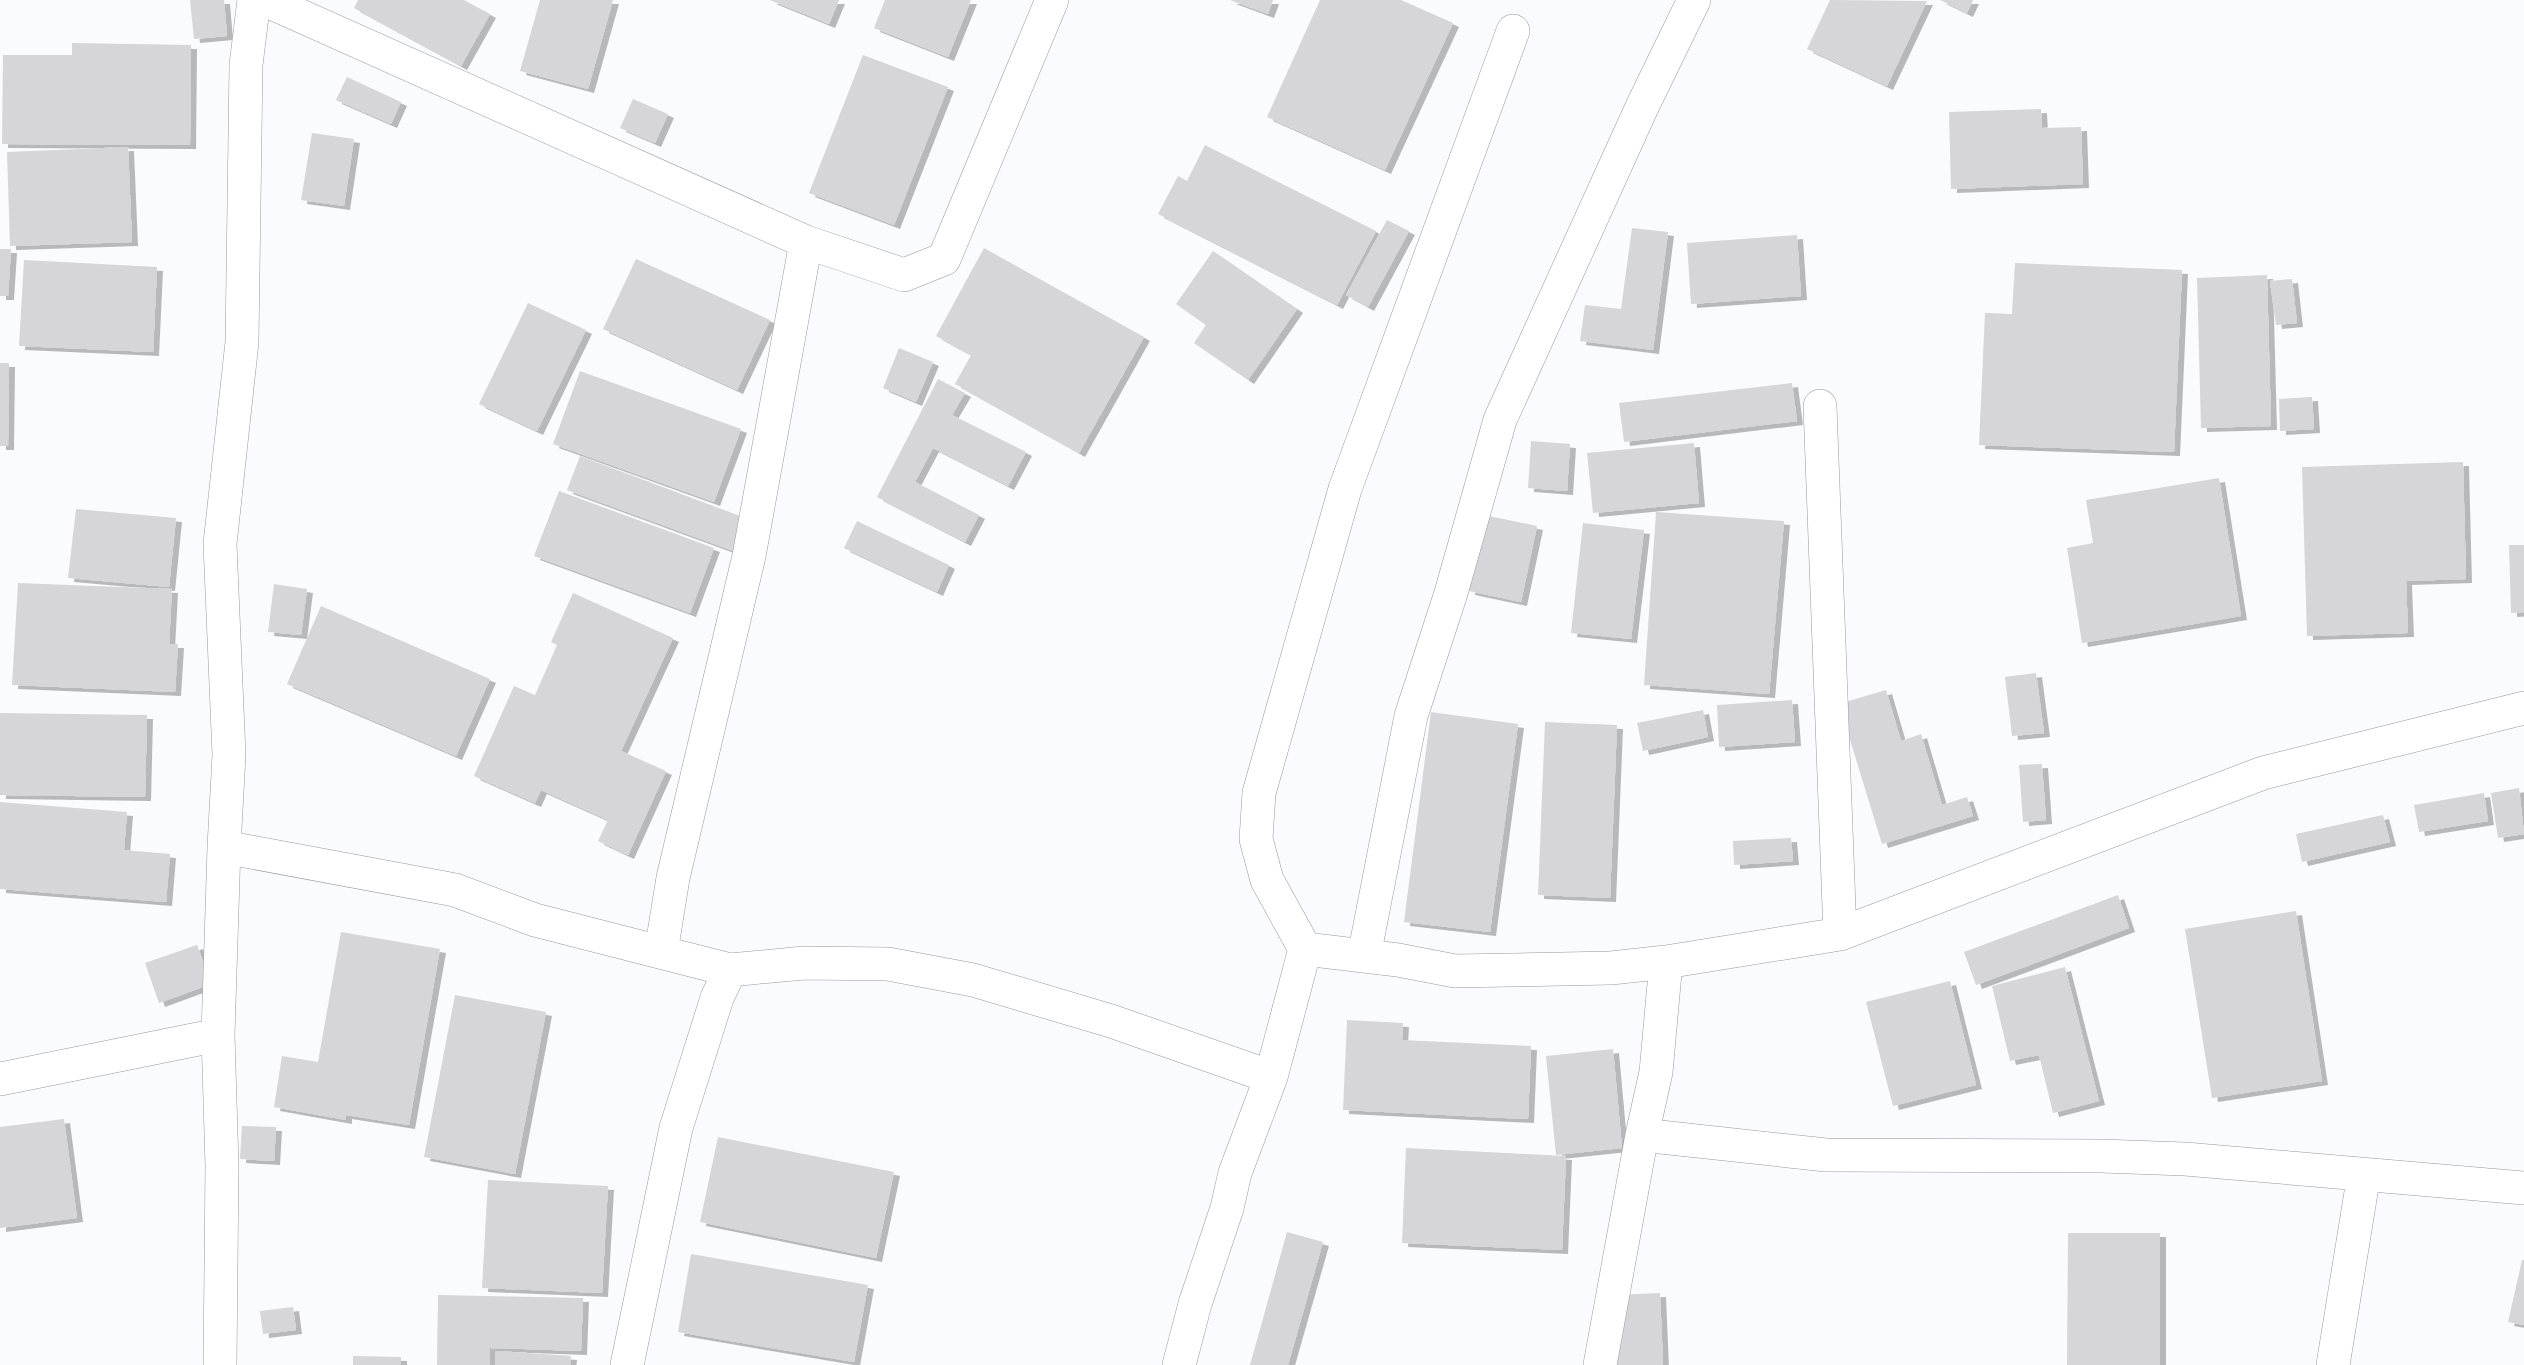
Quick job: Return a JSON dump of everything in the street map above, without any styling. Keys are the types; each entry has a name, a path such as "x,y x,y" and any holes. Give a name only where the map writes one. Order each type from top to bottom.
{"street":[{"path":"220,1365 222,1166 218,1035 229,755 220,544 242,342 246,65 254,0"},
{"path":"265,0 806,242 904,275 944,259 1052,0"},
{"path":"1364,956 1412,716 1451,593 1500,420 1642,107 1694,0"},
{"path":"1179,1365 1195,1304 1227,1208 1235,1173 1271,1077 1305,949 1267,880 1256,839 1259,793 1345,489 1513,31"},
{"path":"661,952 673,878 749,556 806,242"},
{"path":"1820,406 1840,934"},
{"path":"1305,949 1398,960 1455,971 1611,968 1666,962 1840,934 2263,773 2524,708"},
{"path":"224,847 455,890 535,920 730,970 804,963 888,964 973,981 1111,1022 1271,1077"},
{"path":"1600,1365 1642,1135 1656,1072 1666,962"},
{"path":"627,1365 676,1128 717,998 730,970"},
{"path":"0,1079 218,1035"},
{"path":"1642,1135 1826,1155 2101,1156 2185,1159 2524,1188"},
{"path":"2333,1365 2364,1174"}],"building":[{"path":"190,0 224,0 227,36 194,39"},
{"path":"358,0 464,0 490,14 461,66 354,8"},
{"path":"540,0 613,0 588,89 520,71"},
{"path":"770,0 839,0 829,24"},
{"path":"885,0 971,0 948,57 874,28"},
{"path":"1230,0 1273,0 1268,14"},
{"path":"1320,0 1401,0 1453,23 1385,170 1267,117"},
{"path":"1830,0 1927,1 1887,86 1807,49"},
{"path":"1940,0 1973,0 1967,13"},
{"path":"72,43 191,45 190,145 2,144 3,55 72,55"},
{"path":"863,55 948,87 894,225 809,193"},
{"path":"347,77 401,102 391,124 336,100"},
{"path":"633,99 668,114 655,143 620,128"},
{"path":"2041,109 2042,128 2081,127 2083,184 1951,189 1949,112"},
{"path":"312,133 354,139 344,206 301,200"},
{"path":"1205,145 1376,231 1337,305 1158,214 1178,176 1187,181"},
{"path":"128,147 132,242 10,246 7,152"},
{"path":"1387,220 1409,231 1368,307 1346,295"},
{"path":"1632,228 1668,232 1653,350 1580,341 1585,305 1621,309"},
{"path":"1797,235 1801,296 1691,304 1687,243"},
{"path":"984,248 1144,337 1079,453 955,384 971,355 936,336"},
{"path":"0,249 11,249 8,296 0,296"},
{"path":"1213,251 1297,309 1248,380 1194,343 1206,325 1176,304"},
{"path":"636,259 770,320 737,390 603,329"},
{"path":"24,260 157,267 153,352 19,346"},
{"path":"2015,263 2182,270 2174,452 1979,445 1985,313 2012,314"},
{"path":"2267,275 2271,426 2201,428 2197,278"},
{"path":"2292,279 2297,323 2276,325 2270,281"},
{"path":"528,303 586,330 537,431 479,404"},
{"path":"899,348 933,362 916,402 883,388"},
{"path":"0,363 9,363 8,446 0,446"},
{"path":"580,371 741,429 714,502 553,444"},
{"path":"938,379 965,393 952,415 1026,452 1008,486 933,448 915,482 979,515 965,542 877,497"},
{"path":"1792,383 1797,421 1624,442 1619,403"},
{"path":"2312,397 2314,429 2280,431 2279,399"},
{"path":"1531,441 1570,444 1567,491 1528,488"},
{"path":"1694,443 1699,503 1593,513 1587,453"},
{"path":"580,456 748,519 736,552 567,490"},
{"path":"2463,462 2466,579 2406,581 2408,633 2307,636 2302,467"},
{"path":"2219,478 2241,616 2082,643 2067,548 2093,543 2086,500"},
{"path":"559,491 714,548 690,613 534,556"},
{"path":"76,509 176,518 169,587 68,578"},
{"path":"1656,512 1784,521 1769,694 1644,685"},
{"path":"1484,515 1537,526 1521,602 1469,591"},
{"path":"857,521 949,565 937,592 844,548"},
{"path":"1583,523 1644,530 1631,639 1571,633"},
{"path":"2509,545 2524,545 2524,612 2511,613"},
{"path":"18,583 172,589 169,644 178,644 175,692 12,685"},
{"path":"274,584 307,589 301,635 268,632"},
{"path":"573,593 673,638 621,751 666,771 628,855 598,841 608,820 541,790 535,803 474,776 514,686 535,695 557,645 551,642"},
{"path":"321,606 490,679 456,756 287,684"},
{"path":"2036,673 2044,733 2012,736 2005,677"},
{"path":"1886,690 1901,741 1921,734 1942,805 1967,797 1973,816 1882,844 1839,704"},
{"path":"1792,700 1795,742 1719,747 1717,705"},
{"path":"1703,710 1708,737 1643,751 1637,723"},
{"path":"1431,712 1518,724 1490,932 1404,922"},
{"path":"0,713 147,715 145,797 0,795"},
{"path":"1545,722 1617,725 1610,898 1538,895"},
{"path":"2042,764 2046,820 2023,822 2019,765"},
{"path":"2519,788 2524,834 2498,838 2491,793"},
{"path":"2484,793 2488,821 2419,832 2414,805"},
{"path":"0,802 127,812 124,850 170,854 166,902 0,889"},
{"path":"2383,815 2390,842 2302,862 2296,834"},
{"path":"1791,838 1793,861 1734,865 1733,841"},
{"path":"2118,895 2129,928 1976,985 1964,952"},
{"path":"2296,911 2322,1081 2212,1098 2185,929"},
{"path":"341,932 440,949 409,1125 346,1115 346,1120 274,1107 282,1056 318,1062"},
{"path":"197,945 211,984 159,1003 145,963"},
{"path":"2065,967 2099,1101 2053,1113 2039,1055 2010,1061 1992,986"},
{"path":"1950,981 1976,1085 1893,1106 1866,1002"},
{"path":"455,995 546,1012 515,1174 424,1157"},
{"path":"1347,1020 1403,1023 1402,1040 1531,1046 1528,1119 1343,1110"},
{"path":"1613,1049 1622,1148 1556,1155 1546,1056"},
{"path":"64,1119 77,1218 0,1228 0,1127"},
{"path":"242,1126 276,1127 274,1161 240,1159"},
{"path":"718,1137 894,1172 876,1258 700,1222"},
{"path":"1406,1148 1566,1156 1562,1250 1402,1243"},
{"path":"488,1180 608,1186 602,1293 482,1288"},
{"path":"1287,1232 1323,1242 1288,1365 1250,1365"},
{"path":"2068,1233 2160,1233 2160,1365 2067,1365"},
{"path":"691,1254 868,1285 854,1362 678,1332"},
{"path":"2522,1260 2524,1260 2524,1325 2508,1322"},
{"path":"1660,1293 1663,1365 1616,1365 1613,1295"},
{"path":"438,1295 583,1298 581,1351 490,1348 490,1365 437,1365"},
{"path":"293,1307 296,1330 263,1334 260,1311"},
{"path":"496,1351 571,1356 570,1365 495,1365"},
{"path":"353,1356 401,1357 401,1365 353,1365"}]}
